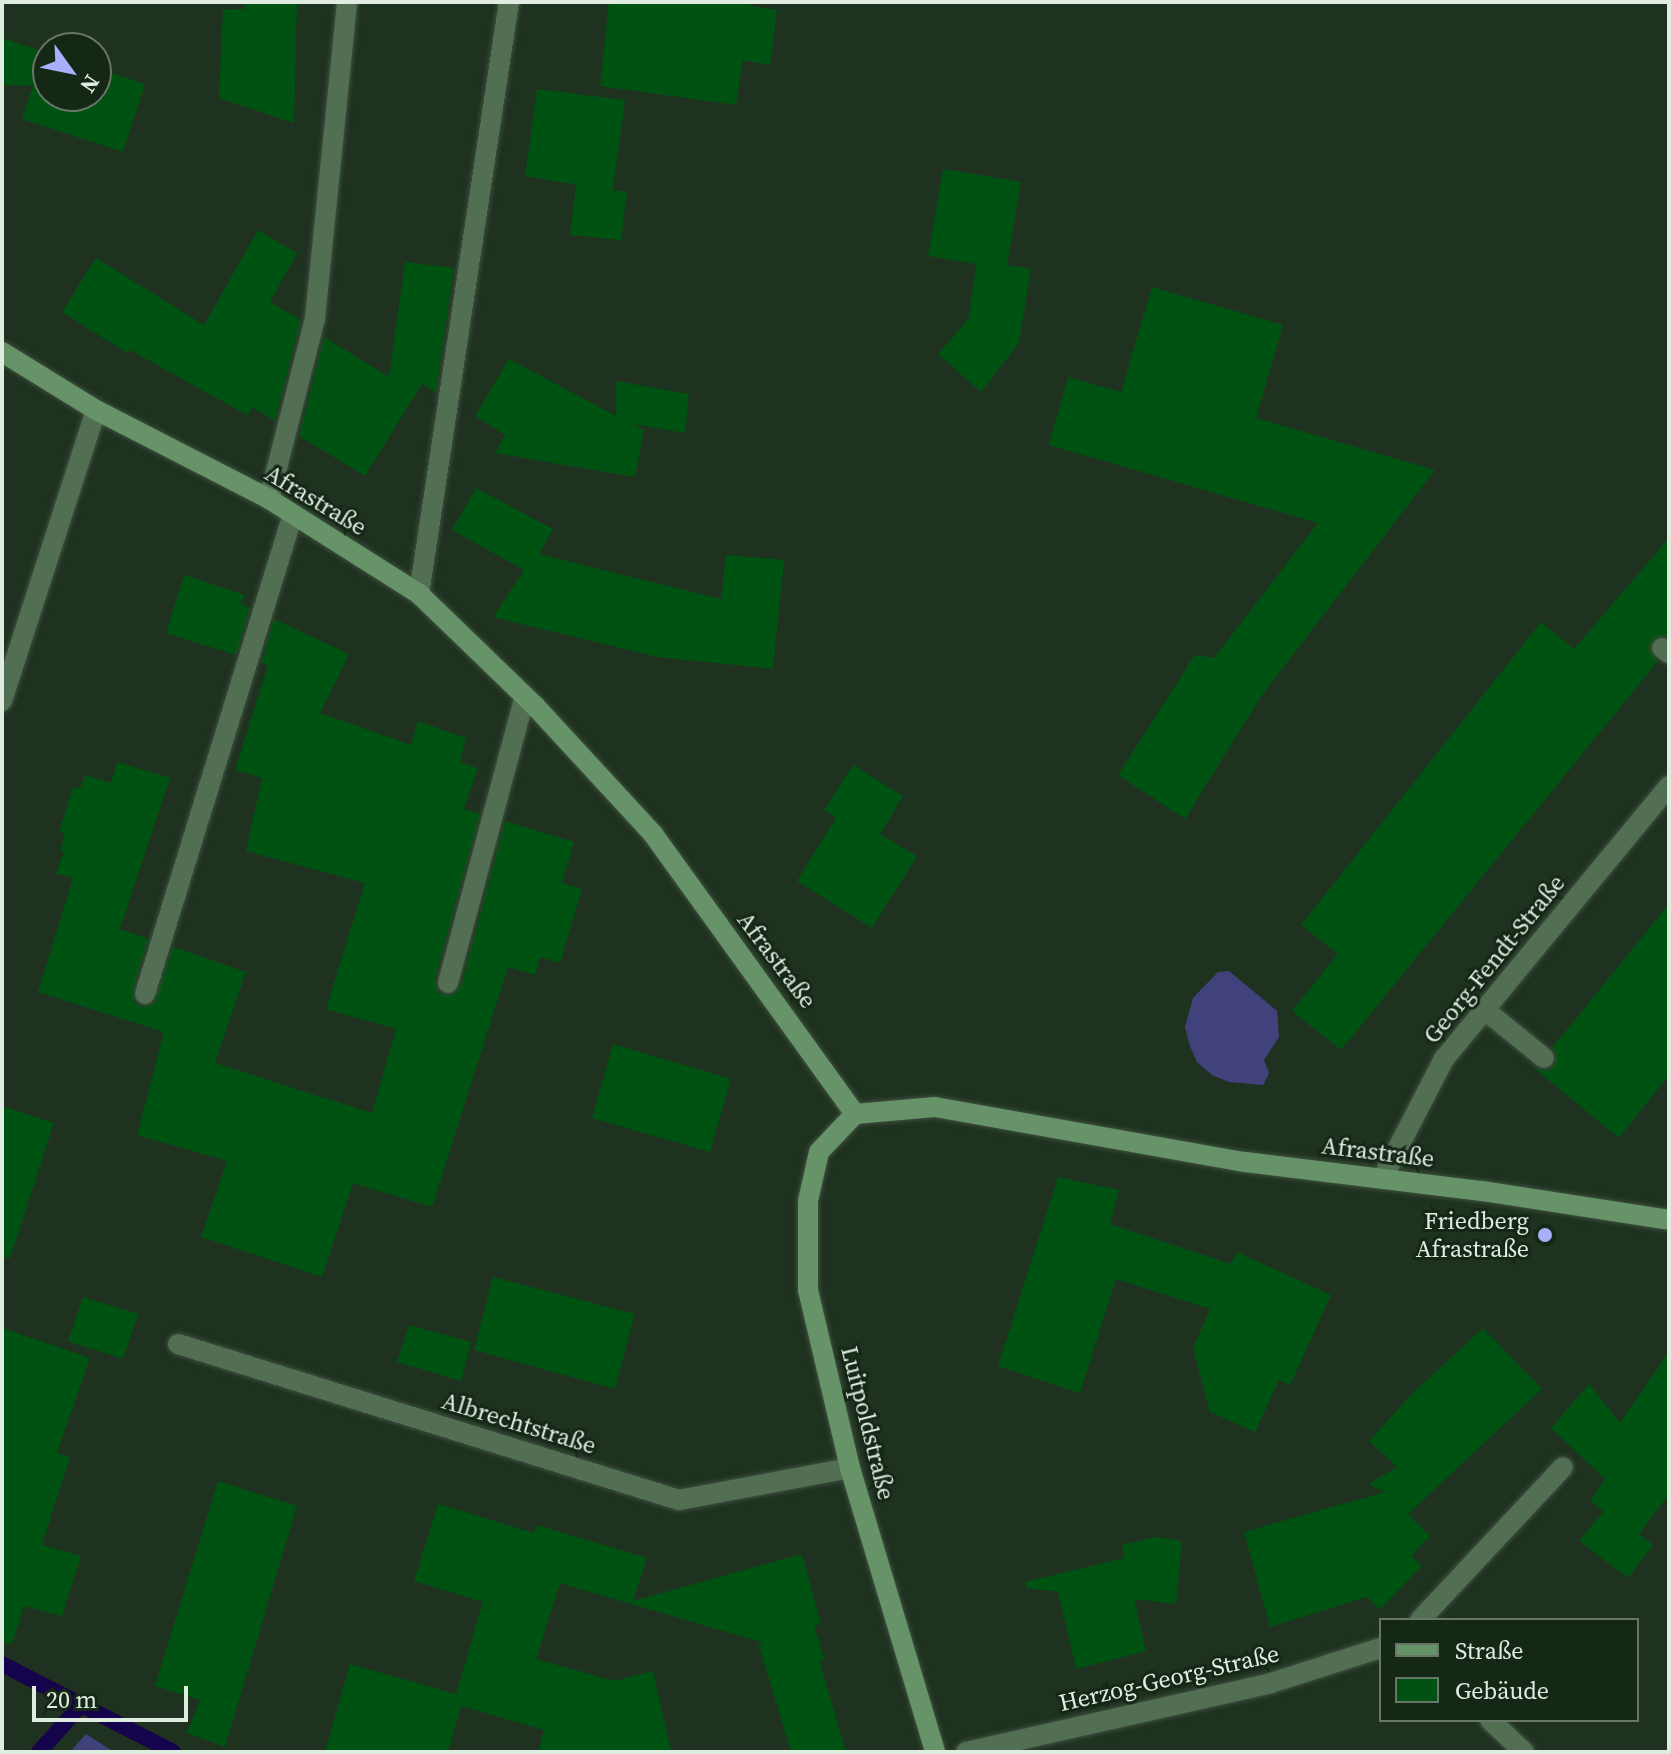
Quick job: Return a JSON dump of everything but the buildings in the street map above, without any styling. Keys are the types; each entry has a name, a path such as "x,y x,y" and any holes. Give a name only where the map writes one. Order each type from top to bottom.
{"street":[{"path":"269,499 315,318 347,2"},
{"path":"419,594 509,2"},
{"name":"Afrastraße","path":"2,352 96,410 269,499 419,594 525,696 653,834 855,1114 935,1107 1245,1162 1669,1220"},
{"path":"2,701 96,410"},
{"path":"145,994 293,514"},
{"path":"448,983 525,696"},
{"name":"Georg-Fendt-Straße","path":"1382,1179 1444,1059 1669,786"},
{"path":"1485,1010 1544,1058"},
{"name":"Luitpoldstraße","path":"855,1114 819,1152 808,1201 808,1290 850,1468 935,1752"},
{"name":"Albrechtstraße","path":"178,1344 679,1500 850,1468"},
{"path":"1422,1618 1563,1467"},
{"name":"Herzog-Georg-Straße","path":"966,1752 1271,1683 1379,1649"},
{"path":"1492,1722 1524,1752"}],"shaded area":[{"path":"1229,971 1277,1011 1279,1037 1264,1060 1269,1073 1263,1085 1229,1082 1212,1075 1197,1062 1190,1046 1185,1027 1193,998 1218,972"},
{"path":"86,1734 114,1752 70,1752"}],"waterway":[{"path":"2,1664 173,1752"},
{"path":"39,1752 81,1705"}],"place":[{"name":"Friedberg Afrastraße","path":"1545,1235"}]}
